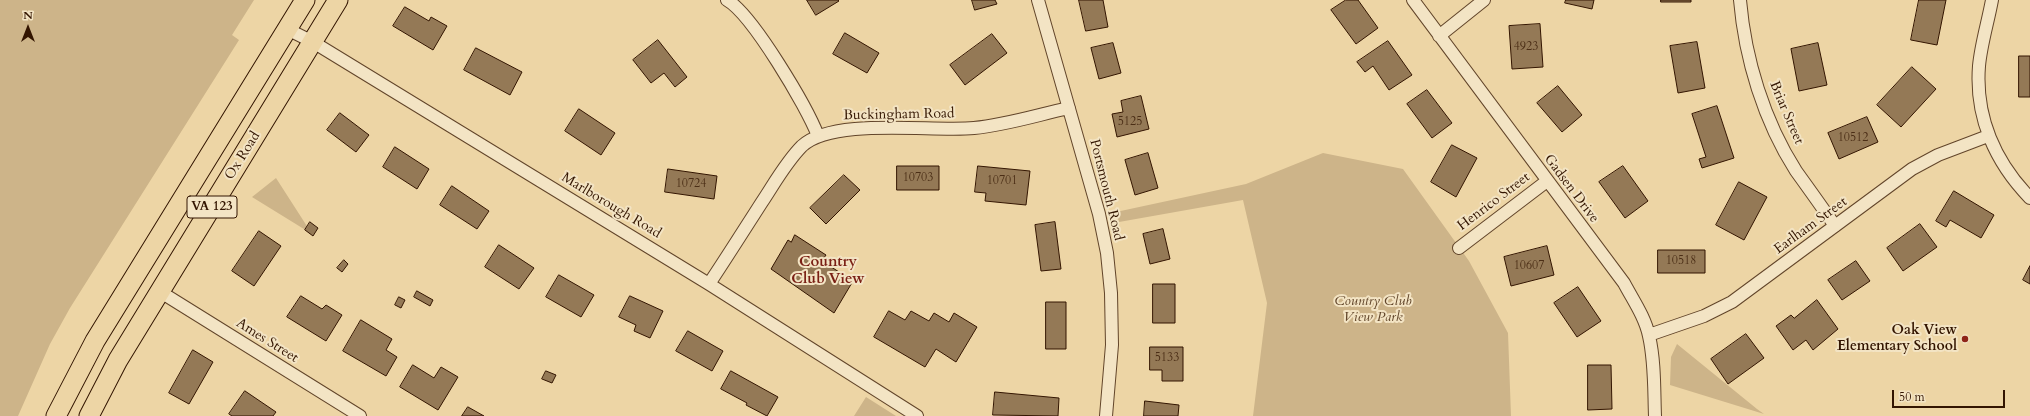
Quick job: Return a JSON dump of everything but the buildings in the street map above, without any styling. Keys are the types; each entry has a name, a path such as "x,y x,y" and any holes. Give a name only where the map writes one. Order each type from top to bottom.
{"main road":[{"name":"VA 123","path":"56,416 95,341 305,0"},
{"name":"Ox Road","path":"90,416 118,360 159,291 338,0"}],"street":[{"path":"727,0 749,20 812,118 818,136"},
{"name":"Portsmouth Road","path":"1038,0 1099,214 1107,253 1111,293 1112,345 1106,416"},
{"name":"Gadsen Drive","path":"1413,0 1624,284 1637,306 1649,334 1653,359 1655,416"},
{"path":"1439,36 1484,0"},
{"name":"Briar Street","path":"1740,0 1742,21 1751,66 1764,107 1796,170 1836,226"},
{"path":"1992,0 1979,67 1981,111 1988,136 2000,160 2018,185 2030,198"},
{"name":"Marlborough Road","path":"287,29 313,42 709,284 916,416"},
{"name":"Buckingham Road","path":"709,284 778,178 803,146 818,136 833,132 869,128 943,130 975,128 1007,123 1068,108"},
{"name":"Earlham Street","path":"1649,334 1704,316 1732,302 1912,169 1938,155 1988,136"},
{"name":"Henrico Street","path":"1459,248 1547,181"},
{"name":"Ames Street","path":"159,291 360,416"}],"green space":[{"path":"0,0 254,0 232,35 239,40 70,308 50,344 18,416 0,416"},
{"name":"Country Club View Park","path":"1323,153 1403,169 1469,261 1508,333 1511,416 1253,416 1267,303 1243,200 1119,222 1116,212 1246,184"},
{"path":"276,178 312,234 252,197"},
{"path":"1677,344 1764,414 1670,385 1671,357"},
{"path":"866,397 896,416 854,416"}],"place":[{"name":"Oak View Elementary School","path":"1965,339"}],"district":[{"name":"Country Club View","path":"828,272"}]}
